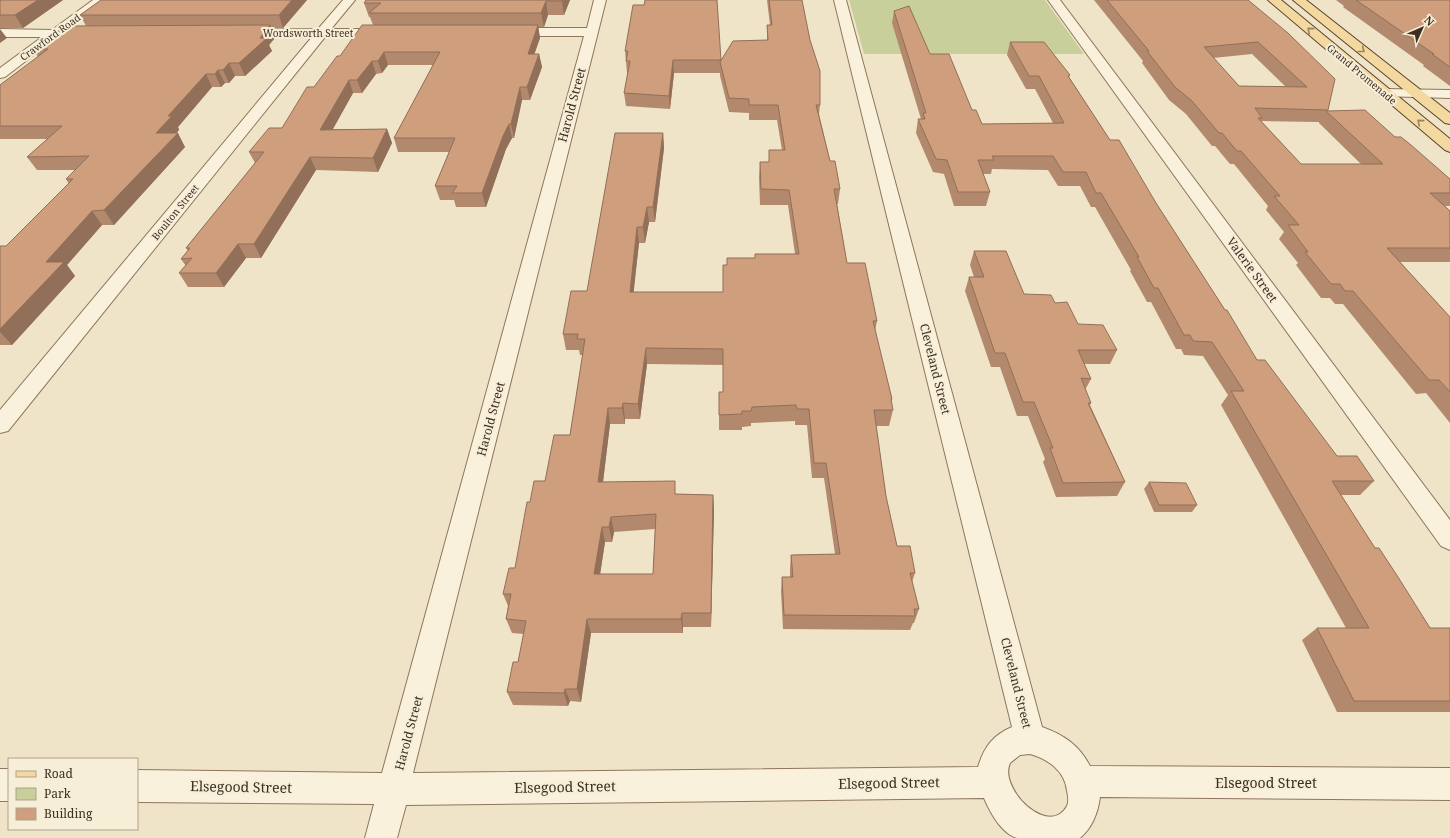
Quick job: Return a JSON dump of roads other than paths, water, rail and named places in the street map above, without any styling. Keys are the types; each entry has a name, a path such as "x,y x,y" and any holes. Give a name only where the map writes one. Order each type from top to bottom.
{"main road":[{"name":"Grand Promenade","path":"1274,0 1450,148"},
{"name":"Grand Promenade","path":"1298,0 1450,120"}],"street":[{"name":"Crawford Road","path":"0,74 100,0"},
{"name":"Boulton Street","path":"0,425 349,0"},
{"name":"Harold Street","path":"381,838 600,0"},
{"name":"Cleveland Street","path":"840,0 1030,739"},
{"name":"Valerie Street","path":"1054,0 1450,540"},
{"path":"496,32 592,32"},
{"path":"0,33 94,34"},
{"name":"Wordsworth Street","path":"228,33 401,33"},
{"path":"1422,97 1450,94"},
{"path":"1390,96 1422,97 1450,101"},
{"path":"1030,739 1046,743 1061,752 1073,765 1082,781 1084,801 1079,818 1066,829 1049,835 1030,828 1013,816 1000,800 993,782 994,764 1001,750 1014,741 1030,739"},
{"name":"Elsegood Street","path":"1082,781 1450,784"},
{"name":"Elsegood Street","path":"138,786 394,789 993,782"}]}
